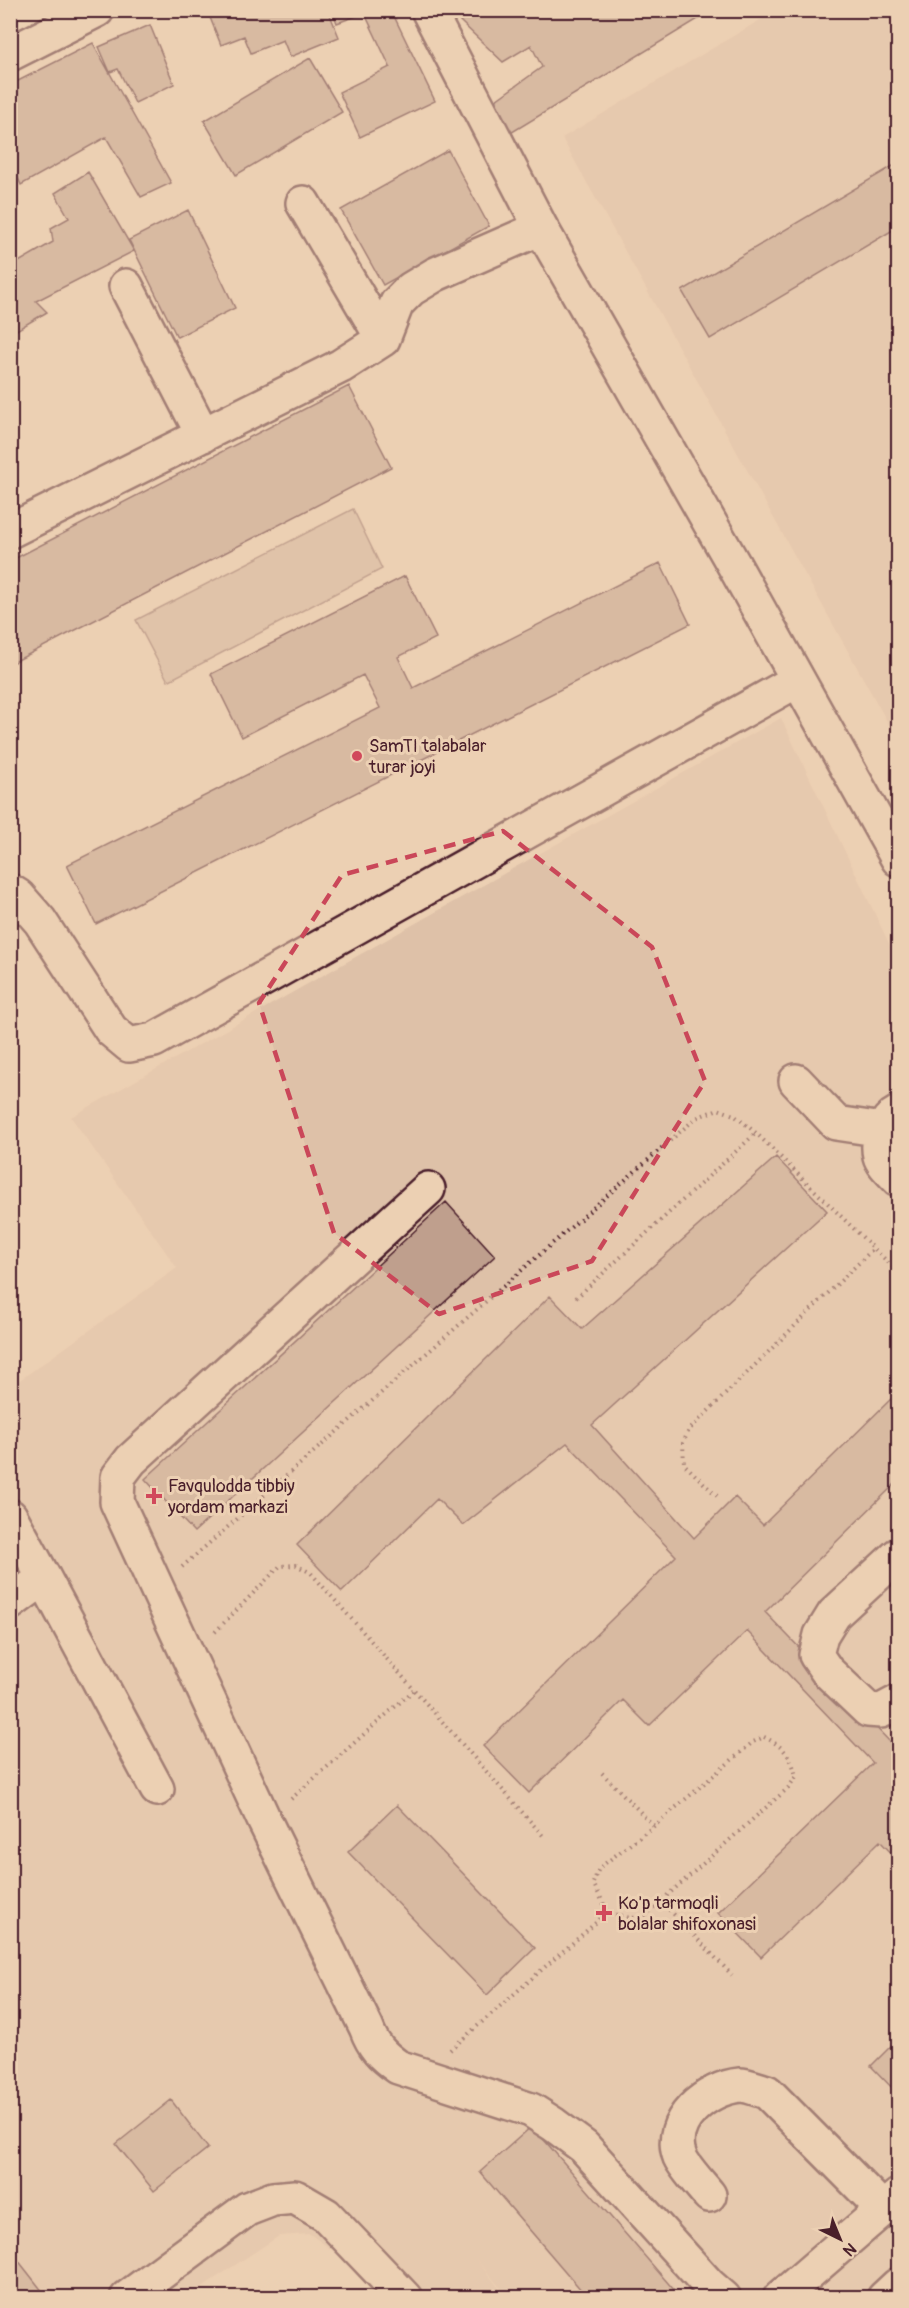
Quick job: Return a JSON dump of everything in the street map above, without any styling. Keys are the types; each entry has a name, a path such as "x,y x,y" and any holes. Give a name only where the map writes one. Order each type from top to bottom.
{"street":[{"path":"10,54 98,10"},
{"path":"428,10 541,228 898,860"},
{"path":"303,203 382,339"},
{"path":"11,528 341,366 382,339 397,303 411,289 436,274 541,228"},
{"path":"126,286 203,435"},
{"path":"10,891 18,896 40,921 111,1030 129,1045 154,1040 798,680"},
{"path":"796,1081 836,1123 891,1121"},
{"path":"891,1121 879,1141 880,1158 898,1179"},
{"path":"428,1189 131,1460 118,1477 117,1502 265,1821 373,2045 382,2056 398,2067 531,2110 553,2124 584,2147 709,2285 724,2298"},
{"path":"10,1516 157,1789"},
{"path":"898,1556 834,1614 821,1635 816,1655 826,1671 868,1710 881,1711 898,1702"},
{"path":"10,1603 44,1578"},
{"path":"709,2195 680,2157 678,2133 692,2108 715,2091 742,2085 767,2092 890,2202 780,2298"},
{"path":"127,2298 247,2209 273,2199 296,2197 326,2215 405,2298"},
{"path":"884,2298 898,2285"}],"path":[{"path":"157,1589 696,1118 718,1109 735,1115 898,1272"},
{"path":"576,1298 756,1133"},
{"path":"717,1496 684,1464 683,1443 689,1430 874,1248"},
{"path":"189,1658 280,1566 296,1565 311,1573 545,1838"},
{"path":"265,1821 414,1690"},
{"path":"764,1737 776,1743 793,1761 796,1777 788,1788 661,1901 643,1917 630,1918 608,1912 594,1883 599,1868 654,1826 758,1739 764,1737"},
{"path":"602,1773 654,1826"},
{"path":"661,1901 732,1975"},
{"path":"449,2050 608,1912"}],"highlighted area":[{"path":"503,831 652,947 705,1081 592,1261 439,1314 334,1233 259,1003 342,875"}],"shaded area":[{"path":"775,11 898,11 898,741 562,138"},
{"path":"353,509 382,569 168,681 136,620"},
{"path":"781,718 898,959 898,2297 508,2297 476,2259 506,2297 382,2297 336,2253 310,2234 279,2236 187,2297 11,2297 10,1387 177,1268 71,1117"}],"building":[{"path":"207,10 328,10 339,37 290,57 283,40 251,53 244,36 221,45"},
{"path":"332,10 373,10 337,23"},
{"path":"377,10 391,10 435,101 360,137 339,92 390,67 366,16"},
{"path":"473,10 713,10 509,134 489,105 542,67 531,45 503,62 460,21"},
{"path":"150,25 174,84 135,103 118,69 110,72 99,47"},
{"path":"93,43 171,183 141,197 106,137 21,185 10,159 10,85"},
{"path":"310,58 342,112 236,175 204,121"},
{"path":"448,150 489,226 383,285 341,210"},
{"path":"898,163 898,227 710,339 682,291"},
{"path":"88,172 134,251 36,301 47,312 10,334 10,267 53,242 51,228 69,218 55,193"},
{"path":"188,210 235,308 177,337 129,240"},
{"path":"349,386 391,467 10,664 10,561"},
{"name":"SamTI talabalar turar joyi","path":"660,563 690,624 96,924 67,865 380,708 363,675 242,737 211,674 405,576 436,638 398,657 413,688"},
{"path":"776,1157 827,1211 592,1425 694,1538 735,1497 763,1525 898,1392 898,1481 765,1612 892,1744 898,1739 898,1860 880,1841 761,1957 718,1913 873,1763 747,1631 649,1726 623,1700 529,1793 483,1746 676,1556 567,1443 463,1525 437,1499 342,1592 297,1545 550,1296 582,1329"},
{"path":"446,1202 495,1256 194,1532 145,1479"},
{"path":"397,1805 535,1948 487,1995 348,1852"},
{"path":"898,2039 898,2094 871,2066"},
{"path":"171,2100 208,2148 154,2191 116,2144"},
{"path":"532,2126 681,2298 588,2298 480,2172"},
{"path":"10,2250 43,2292 36,2298 10,2298"}],"place":[{"name":"SamTI talabalar turar joyi","path":"357,756"},
{"name":"Favqulodda tibbiy yordam markazi","path":"154,1496"},
{"name":"Ko'p tarmoqli bolalar shifoxonasi","path":"604,1913"}]}
